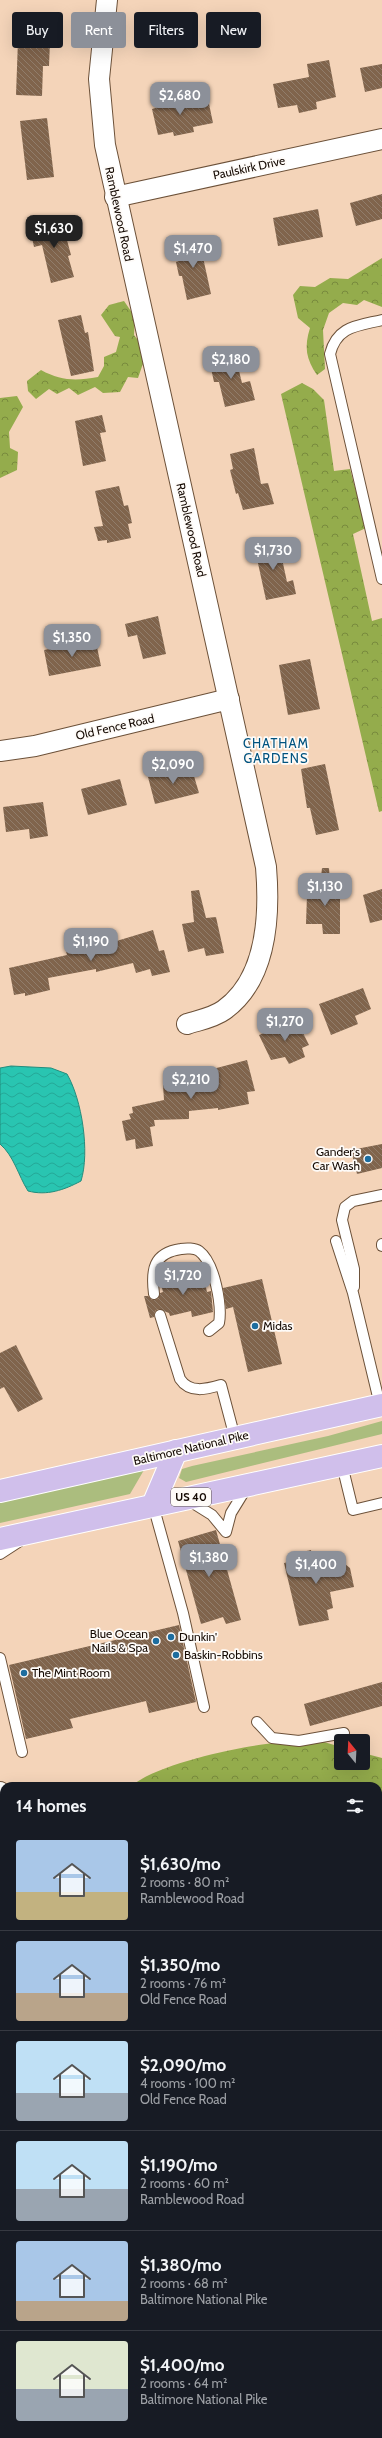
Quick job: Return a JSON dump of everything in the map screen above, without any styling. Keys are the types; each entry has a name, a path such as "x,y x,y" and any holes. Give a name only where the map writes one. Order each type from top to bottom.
{"main road":[{"name":"Baltimore National Pike","path":"0,1491 381,1405"},
{"path":"342,1465 382,1446"},
{"path":"153,1505 176,1451"},
{"name":"US 40","path":"0,1539 382,1456"}],"street":[{"name":"Ramblewood Road","path":"107,0 99,79 100,108 105,145 115,197 266,867 269,904 267,926 252,974 239,996 224,1010 187,1024"},
{"name":"Paulskirk Drive","path":"115,197 382,139"},
{"name":"Old Fence Road","path":"0,751 35,746 229,699"}],"lane":[{"path":"382,320 342,332 333,342 330,354 382,579"},
{"path":"353,1293 354,1269 342,1220 345,1207 353,1201 382,1196"},
{"path":"336,1241 353,1293 381,1405"},
{"path":"154,1294 152,1275 159,1258 169,1251 185,1248 198,1251 210,1265 221,1311 219,1324 209,1332"},
{"path":"160,1315 180,1379 184,1385 194,1389 206,1389 221,1385 235,1438"},
{"path":"342,1465 353,1510 382,1503"},
{"path":"185,1498 212,1515 226,1532 231,1513 248,1486"},
{"path":"153,1505 183,1613 204,1707"},
{"path":"0,1554 34,1532"},
{"path":"0,1658 22,1752"},
{"path":"257,1722 272,1738 299,1740 334,1735"}],"green space":[{"path":"382,258 382,307 364,300 357,305 343,303 329,313 323,330 325,369 317,375 310,364 307,353 307,341 310,328 298,318 293,295 300,286 315,287 330,278 348,279"},
{"path":"124,301 135,317 134,335 147,352 138,378 128,377 120,392 103,393 95,387 78,395 69,388 57,394 49,389 36,399 28,391 27,381 41,370 48,374 69,379 98,377 104,366 104,357 116,352 120,337 115,336 101,315 109,305"},
{"path":"302,383 313,389 324,400 334,471 350,469 366,528 353,534 372,621 382,618 382,811 379,812 281,394"},
{"path":"17,396 23,407 9,432 10,448 18,452 17,470 0,478 0,398"},
{"path":"382,1421 382,1434 186,1482 179,1478 182,1469 192,1466 328,1436"},
{"path":"144,1470 130,1494 0,1523 0,1502"},
{"path":"324,1742 334,1745 334,1770 370,1770 370,1755 382,1758 382,1782 137,1782 177,1764 251,1746 273,1743"}],"water":[{"path":"11,1066 51,1068 67,1074 77,1098 83,1126 85,1156 81,1181 55,1191 42,1193 28,1191 24,1185 9,1154 0,1144 0,1068"}],"building":[{"path":"18,48 50,48 49,66 43,66 42,96 16,95"},
{"path":"329,60 336,97 316,102 317,109 299,113 297,105 278,108 273,84 309,77 307,64"},
{"path":"382,64 382,88 365,92 360,68"},
{"path":"173,93 176,106 208,99 213,123 193,127 194,132 174,136 173,132 158,135 152,109 159,107 157,97"},
{"path":"47,118 54,177 27,180 20,121"},
{"path":"382,194 382,219 356,226 350,203"},
{"path":"318,209 323,237 278,246 273,218"},
{"path":"61,218 71,255 68,256 74,277 51,283 42,245 34,247 31,233 37,232 35,223"},
{"path":"199,239 211,294 187,300 182,276 179,276 176,262 179,261 175,244"},
{"path":"81,315 85,333 88,332 94,371 71,376 58,320"},
{"path":"234,351 242,383 250,381 255,400 225,407 219,382 214,382 210,364 215,363 214,356"},
{"path":"102,415 106,432 100,433 106,461 83,466 75,421"},
{"path":"254,448 261,484 268,483 274,504 243,510 238,493 236,494 230,470 233,469 230,454"},
{"path":"119,486 124,506 128,505 132,523 128,524 131,538 107,543 107,540 98,541 94,527 103,526 95,491"},
{"path":"278,540 287,582 293,580 296,594 266,600 254,545"},
{"path":"158,616 166,654 143,659 137,635 128,637 125,624"},
{"path":"91,641 93,648 97,647 101,666 49,676 44,650"},
{"path":"310,659 320,709 288,715 279,665"},
{"path":"325,764 339,830 316,835 310,808 307,808 301,769"},
{"path":"191,766 199,793 155,804 148,777"},
{"path":"120,779 127,805 88,815 81,789"},
{"path":"43,802 48,836 30,839 29,829 6,832 3,807"},
{"path":"322,868 329,868 331,896 340,896 340,934 323,934 322,924 306,924 307,895 319,895"},
{"path":"382,889 382,920 370,923 363,895"},
{"path":"199,890 206,918 216,917 224,953 206,956 204,948 188,952 182,924 194,922 191,891"},
{"path":"153,930 159,951 164,950 170,972 152,976 150,969 136,973 133,963 96,972 96,969 48,978 50,990 25,996 25,993 14,995 9,968 67,955 65,947 88,942 90,949"},
{"path":"363,988 371,1009 355,1016 358,1024 331,1035 319,1004"},
{"path":"296,1019 309,1045 302,1048 305,1057 289,1064 285,1057 271,1060 259,1035"},
{"path":"247,1060 255,1091 247,1092 249,1104 218,1110 218,1108 189,1111 189,1119 154,1120 155,1126 150,1127 153,1146 136,1149 135,1139 126,1141 122,1121 131,1119 129,1114 133,1113 132,1107 164,1100 163,1085 176,1084 177,1077 211,1078 209,1070"},
{"name":"Gander's Car Wash","path":"382,1144 382,1168 357,1174 351,1150"},
{"path":"202,1270 207,1292 211,1291 213,1312 192,1317 191,1311 170,1316 169,1313 158,1309 155,1311 154,1317 150,1318 144,1296 148,1296 152,1300 158,1299 160,1293 163,1292 160,1280"},
{"name":"Midas","path":"262,1279 282,1364 248,1372 233,1307 226,1309 223,1288"},
{"path":"16,1345 43,1399 18,1412 4,1387 0,1389 0,1353"},
{"path":"216,1530 241,1620 226,1624 223,1617 201,1624 178,1541"},
{"path":"311,1550 312,1556 327,1553 336,1567 345,1564 350,1568 354,1587 330,1592 333,1608 327,1610 329,1620 299,1626 284,1563 300,1560 298,1553"},
{"path":"179,1625 196,1702 149,1713 146,1701 70,1719 73,1728 26,1739 9,1665"},
{"path":"382,1682 382,1706 310,1726 304,1704"}],"place":[{"name":"Gander's Car Wash","path":"368,1159"},
{"name":"Midas","path":"255,1326"},
{"name":"Dunkin'","path":"171,1637"},
{"name":"Blue Ocean Nails & Spa","path":"156,1641"},
{"name":"Baskin-Robbins","path":"176,1655"},
{"name":"The Mint Room","path":"24,1673"}],"district":[{"name":"CHATHAM GARDENS","path":"276,750"}]}
